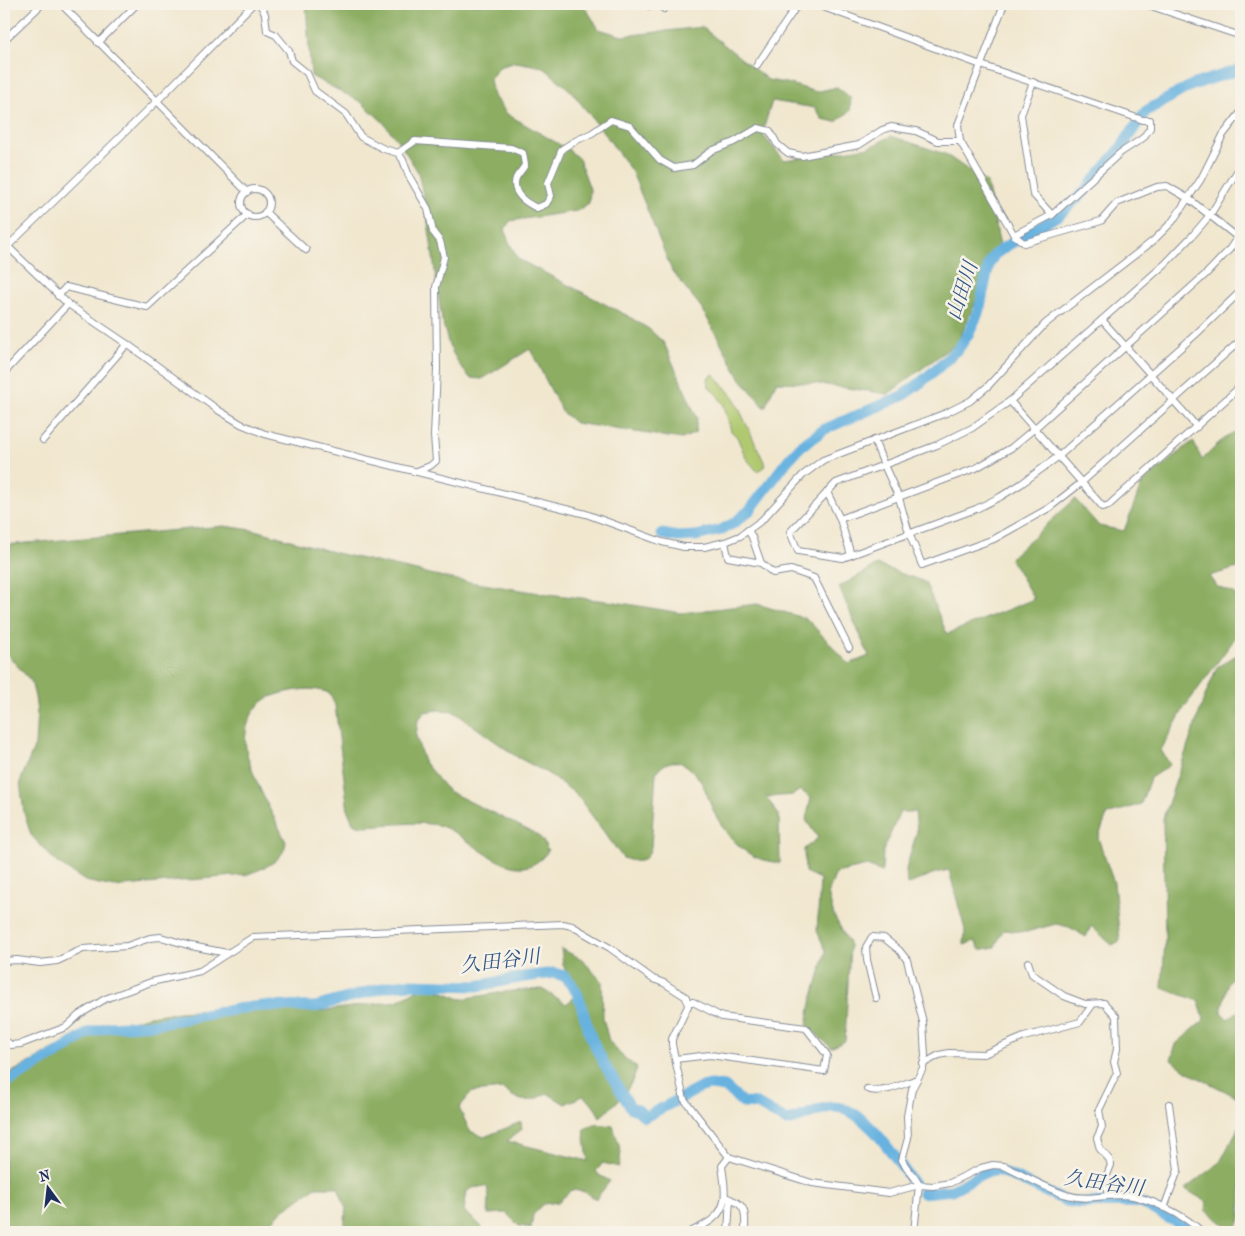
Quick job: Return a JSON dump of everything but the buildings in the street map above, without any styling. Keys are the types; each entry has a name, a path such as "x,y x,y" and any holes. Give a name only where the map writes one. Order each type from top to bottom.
{"street":[{"path":"4,40 42,4"},
{"path":"61,4 98,44 247,192"},
{"path":"98,44 137,4"},
{"path":"253,4 156,102 5,245 68,304 218,410 241,424 265,434 586,514 662,542 684,547 704,547 740,536 762,520 803,475 823,460 946,413 970,400 988,386 1045,324 1153,241 1172,222 1202,179 1223,135 1241,112"},
{"path":"260,4 265,14 267,31 276,35 289,51 292,61 307,73 315,91 346,114 361,137 384,149 398,153 428,209 433,232 440,241 444,257 436,287 435,476"},
{"path":"646,4 649,6 652,4"},
{"path":"781,4 796,4"},
{"path":"757,66 796,4"},
{"path":"815,4 981,65 1143,120 1150,120 1150,128 1143,138 1120,153 1052,215 1014,235"},
{"path":"840,519 976,468 1011,448 1206,274 1240,236 1168,186 1157,187 1116,203 1101,221 1024,243 1014,235 960,141 958,125 1004,4"},
{"path":"1145,4 1241,36"},
{"path":"1033,82 1021,115 1034,194 1052,215"},
{"path":"398,153 415,141 511,148 523,153 525,165 516,179 516,190 525,202 537,208 546,204 551,196 548,183 562,149 592,133 611,120 630,126 660,160 674,168 693,165 711,151 734,142 758,128 770,131 777,144 788,153 802,156 859,145 882,130 891,127 916,131 938,141 960,141"},
{"path":"1241,165 1210,215 1165,264 1010,401 972,428 937,446 836,483 790,532 798,551 843,558 976,508 1021,484 1058,456 1151,375 1241,291"},
{"path":"255,189 267,195 269,204 265,212 259,216 248,214 242,208 242,199 247,192 255,189"},
{"path":"265,212 306,250"},
{"path":"58,296 66,287 147,307 248,214"},
{"path":"4,373 68,304"},
{"path":"1102,320 1197,427"},
{"path":"874,440 899,498 909,533 922,565 994,539 1049,508 1081,483 1241,340"},
{"path":"43,440 127,344"},
{"path":"1010,401 1103,507 1109,505 1241,386"},
{"path":"417,471 430,466 436,461"},
{"path":"827,492 840,519 851,555"},
{"path":"748,530 752,536 760,563"},
{"path":"725,542 728,557 760,563 773,573 791,570 814,578 849,648"},
{"path":"4,1040 11,1045 21,1044 66,1027 79,1015 105,998 151,982 200,971 253,938 563,924 572,926 610,948 653,979 664,983 686,997 688,1006 672,1039 683,1097 729,1157 812,1183 889,1192 919,1186 950,1183 981,1168 994,1165 1004,1166 1066,1195 1082,1198 1134,1196 1189,1221 1202,1232"},
{"path":"4,961 17,960 40,963 57,961 83,949 127,946 150,938 161,937 191,946 227,953"},
{"path":"876,998 867,960 866,947 872,938 884,938 899,950 907,960 923,1022 923,1064 912,1089 907,1116 908,1138 902,1160 906,1169 917,1179 919,1186 914,1232"},
{"path":"1028,962 1032,974 1064,996 1085,1004 1104,1003 1116,1016 1114,1062 1117,1073 1099,1110 1102,1127 1097,1138 1100,1149 1109,1159 1111,1165 1105,1180 1108,1196"},
{"path":"675,1059 710,1055 824,1071 827,1055 806,1028 722,1017 692,1002 688,1002"},
{"path":"923,1064 949,1052 984,1054 1024,1037 1080,1022 1093,1004"},
{"path":"868,1089 871,1091 886,1089 917,1079"},
{"path":"1164,1208 1178,1170 1169,1104"},
{"path":"728,1232 727,1198 722,1166 729,1157"},
{"path":"690,1232 714,1218 723,1208 727,1198"},
{"path":"727,1198 740,1203 744,1209 745,1232"}],"green space":[{"path":"306,4 583,4 599,29 622,36 702,27 768,80 791,84 816,92 837,87 851,98 850,111 836,122 822,119 815,108 772,101 762,134 784,160 870,147 891,136 945,154 987,183 1000,246 958,342 888,394 812,383 776,382 765,408 740,378 701,307 672,271 632,172 604,133 571,91 543,67 516,62 499,67 490,79 493,95 507,114 569,150 579,159 590,189 589,203 577,211 510,221 505,229 518,259 628,316 649,329 664,343 697,418 695,433 682,439 575,423 562,412 530,349 482,379 470,378 460,366 449,346 442,320 426,208 418,172 401,145 383,122 361,102 311,76"},
{"path":"714,374 734,398 766,466 757,471 746,458 737,437 731,431 724,406 709,387 708,378"},
{"path":"1241,429 1241,567 1209,576 1216,586 1235,594 1237,607 1241,607 1241,633 1233,641 1184,708 1161,750 1170,765 1150,778 1141,804 1107,815 1098,838 1114,883 1120,941 1112,945 1091,926 1086,937 1069,927 1056,924 1026,932 1003,930 995,947 980,950 975,941 964,945 965,930 949,870 935,873 907,885 906,869 917,831 915,812 900,812 883,851 882,872 867,866 836,873 828,893 834,916 850,945 845,1041 831,1048 807,1025 811,1003 826,951 817,931 820,879 805,872 804,849 818,838 806,820 811,798 800,790 793,795 766,797 779,815 780,863 767,861 756,858 729,836 716,816 702,784 689,768 678,762 667,763 656,773 649,853 641,861 633,861 623,858 576,794 547,773 517,757 453,711 438,710 425,712 418,720 416,736 424,762 448,791 538,835 544,842 548,851 535,863 522,867 508,865 494,859 441,826 412,823 360,826 353,823 348,811 335,705 329,693 302,689 266,699 253,713 246,731 246,751 249,761 261,792 286,842 281,855 271,864 245,875 114,887 85,881 56,862 31,835 24,813 20,782 35,745 37,712 31,681 4,651 4,545 224,526 259,531 336,553 457,580 540,593 615,602 681,613 757,604 807,619 849,664 869,656 839,587 877,565 925,582 947,634 1034,599 1010,558 1075,499 1099,526 1124,531 1142,483 1193,441 1202,460 1225,437"},
{"path":"1241,655 1241,968 1228,983 1221,1012 1228,1019 1241,1009 1241,1099 1193,1075 1171,1060 1176,1044 1204,1020 1199,1001 1162,988 1165,940 1163,818 1205,696 1217,667 1235,656"},
{"path":"561,949 582,959 602,982 603,1018 609,1041 620,1054 637,1068 631,1083 618,1101 600,1117 592,1103 583,1096 565,1104 547,1093 534,1099 524,1100 515,1097 503,1089 472,1092 459,1108 470,1131 484,1137 521,1122 522,1129 507,1141 588,1161 584,1129 596,1124 613,1126 621,1152 619,1167 603,1163 596,1171 599,1175 610,1181 596,1199 585,1192 572,1190 558,1202 544,1204 533,1215 531,1228 519,1226 506,1213 488,1214 489,1198 487,1186 472,1188 467,1191 464,1211 485,1232 344,1232 346,1209 338,1187 316,1187 283,1210 262,1232 4,1232 4,1076 52,1050 149,1016 229,1009 320,1011 397,1001 426,985 461,999 511,991 542,989 566,1004 575,997 563,964"},
{"path":"1241,1123 1241,1218 1234,1232 1206,1210 1207,1202 1185,1189 1220,1162"}],"waterway":[{"name":"山田川","path":"662,534 678,537 696,536 721,530 734,523 750,510 801,446 825,429 902,396 920,383 959,348 969,333 979,311 989,264 994,255 1060,214 1083,193 1118,152 1146,111 1192,85 1241,69"},
{"name":"久田谷川","path":"4,1084 58,1053 88,1033 109,1027 155,1024 263,1006 315,1007 390,986 409,984 477,986 554,973 564,976 571,983 578,995 591,1038 603,1062 631,1108 638,1110 645,1117 702,1087 710,1085 725,1087 743,1103 757,1104 787,1121 825,1108 843,1108 855,1114 878,1135 913,1183"},
{"path":"4,1069 13,1079"},
{"name":"久田谷川","path":"923,1193 952,1190 984,1173 998,1170 1066,1201 1080,1203 1141,1203 1194,1232"}]}
